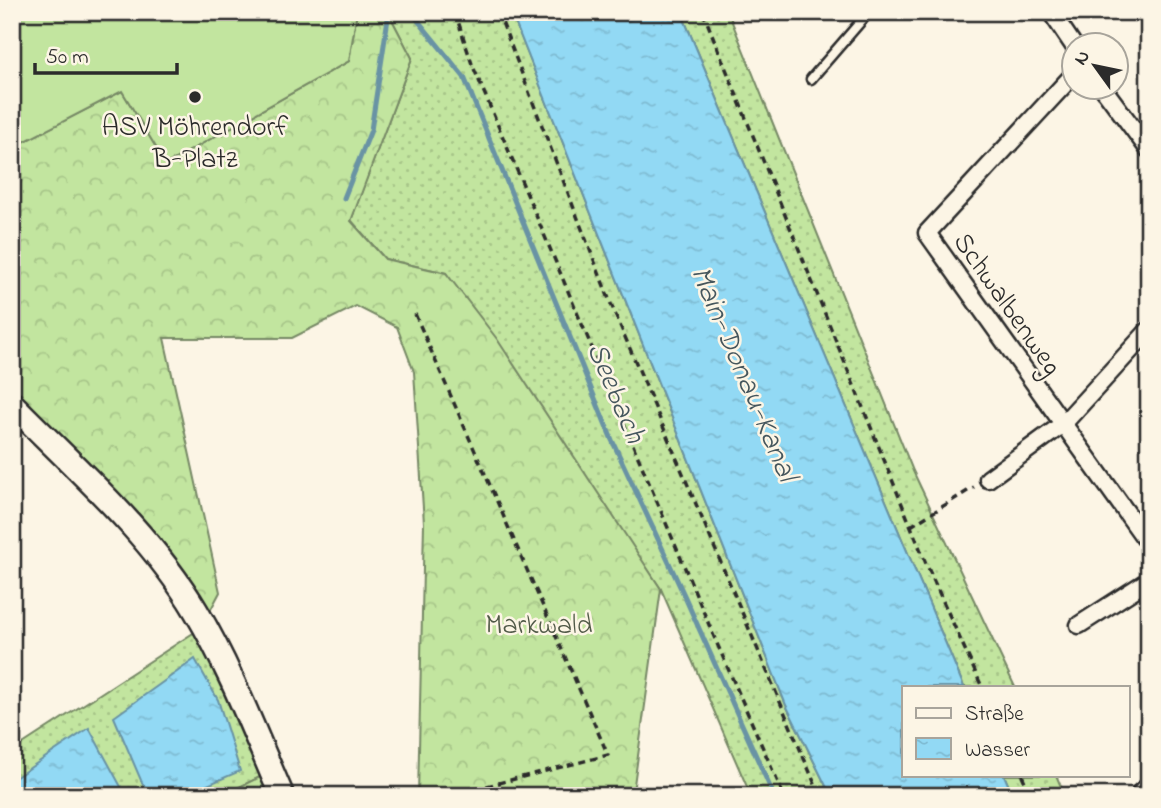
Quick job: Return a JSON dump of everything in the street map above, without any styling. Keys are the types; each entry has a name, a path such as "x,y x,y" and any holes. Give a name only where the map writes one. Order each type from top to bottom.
{"street":[{"path":"1051,12 1064,32"},
{"name":"Schwalbenweg","path":"1060,88 927,233 1149,544"},
{"path":"1113,102 1149,150"},
{"path":"988,479 1063,425 1149,331"},
{"path":"12,404 145,539 195,610 229,671 282,796"},
{"path":"1079,625 1149,580"},
{"path":"1143,796 1141,792 1149,786"}],"lane":[{"path":"811,79 869,12"}],"path":[{"path":"455,12 472,64 784,796"},
{"path":"498,12 611,304 821,796"},
{"path":"704,12 911,526 982,686"},
{"path":"415,314 608,755 448,796"},
{"path":"911,526 988,479"},
{"path":"1022,776 1031,796"}],"green space":[{"path":"12,12 357,12 349,61 166,164 122,91 14,147"},
{"name":"Markwald","path":"357,12 388,12 412,58 351,221 385,259 446,273 497,339 661,589 633,792 635,796 418,796 424,523 414,372 397,327 356,306 292,338 164,338 220,592 201,628 117,522 12,413 12,143 15,146 122,91 166,164 349,61"},
{"path":"388,12 511,12 786,705 831,796 751,796 661,589 446,273 385,259 351,220 412,58"},
{"path":"681,12 728,12 913,471 1015,686 964,686"},
{"path":"201,628 264,775 221,796 12,796 12,751"},
{"path":"264,775 274,796 221,796"},
{"path":"1004,776 1056,776 1065,796 1013,796"}],"water":[{"name":"Main-Donau-Kanal","path":"511,12 681,12 964,686 902,686 902,776 1004,776 1013,796 831,796 786,705"},
{"path":"195,659 218,700 240,771 182,796 153,796 143,785 114,717"},
{"path":"89,728 126,796 12,796 12,780"}],"waterway":[{"path":"344,198 371,130 389,12"},
{"name":"Seebach","path":"411,12 464,77 612,440 774,796"}],"place":[{"name":"ASV Möhrendorf B-Platz","path":"195,97"}]}
